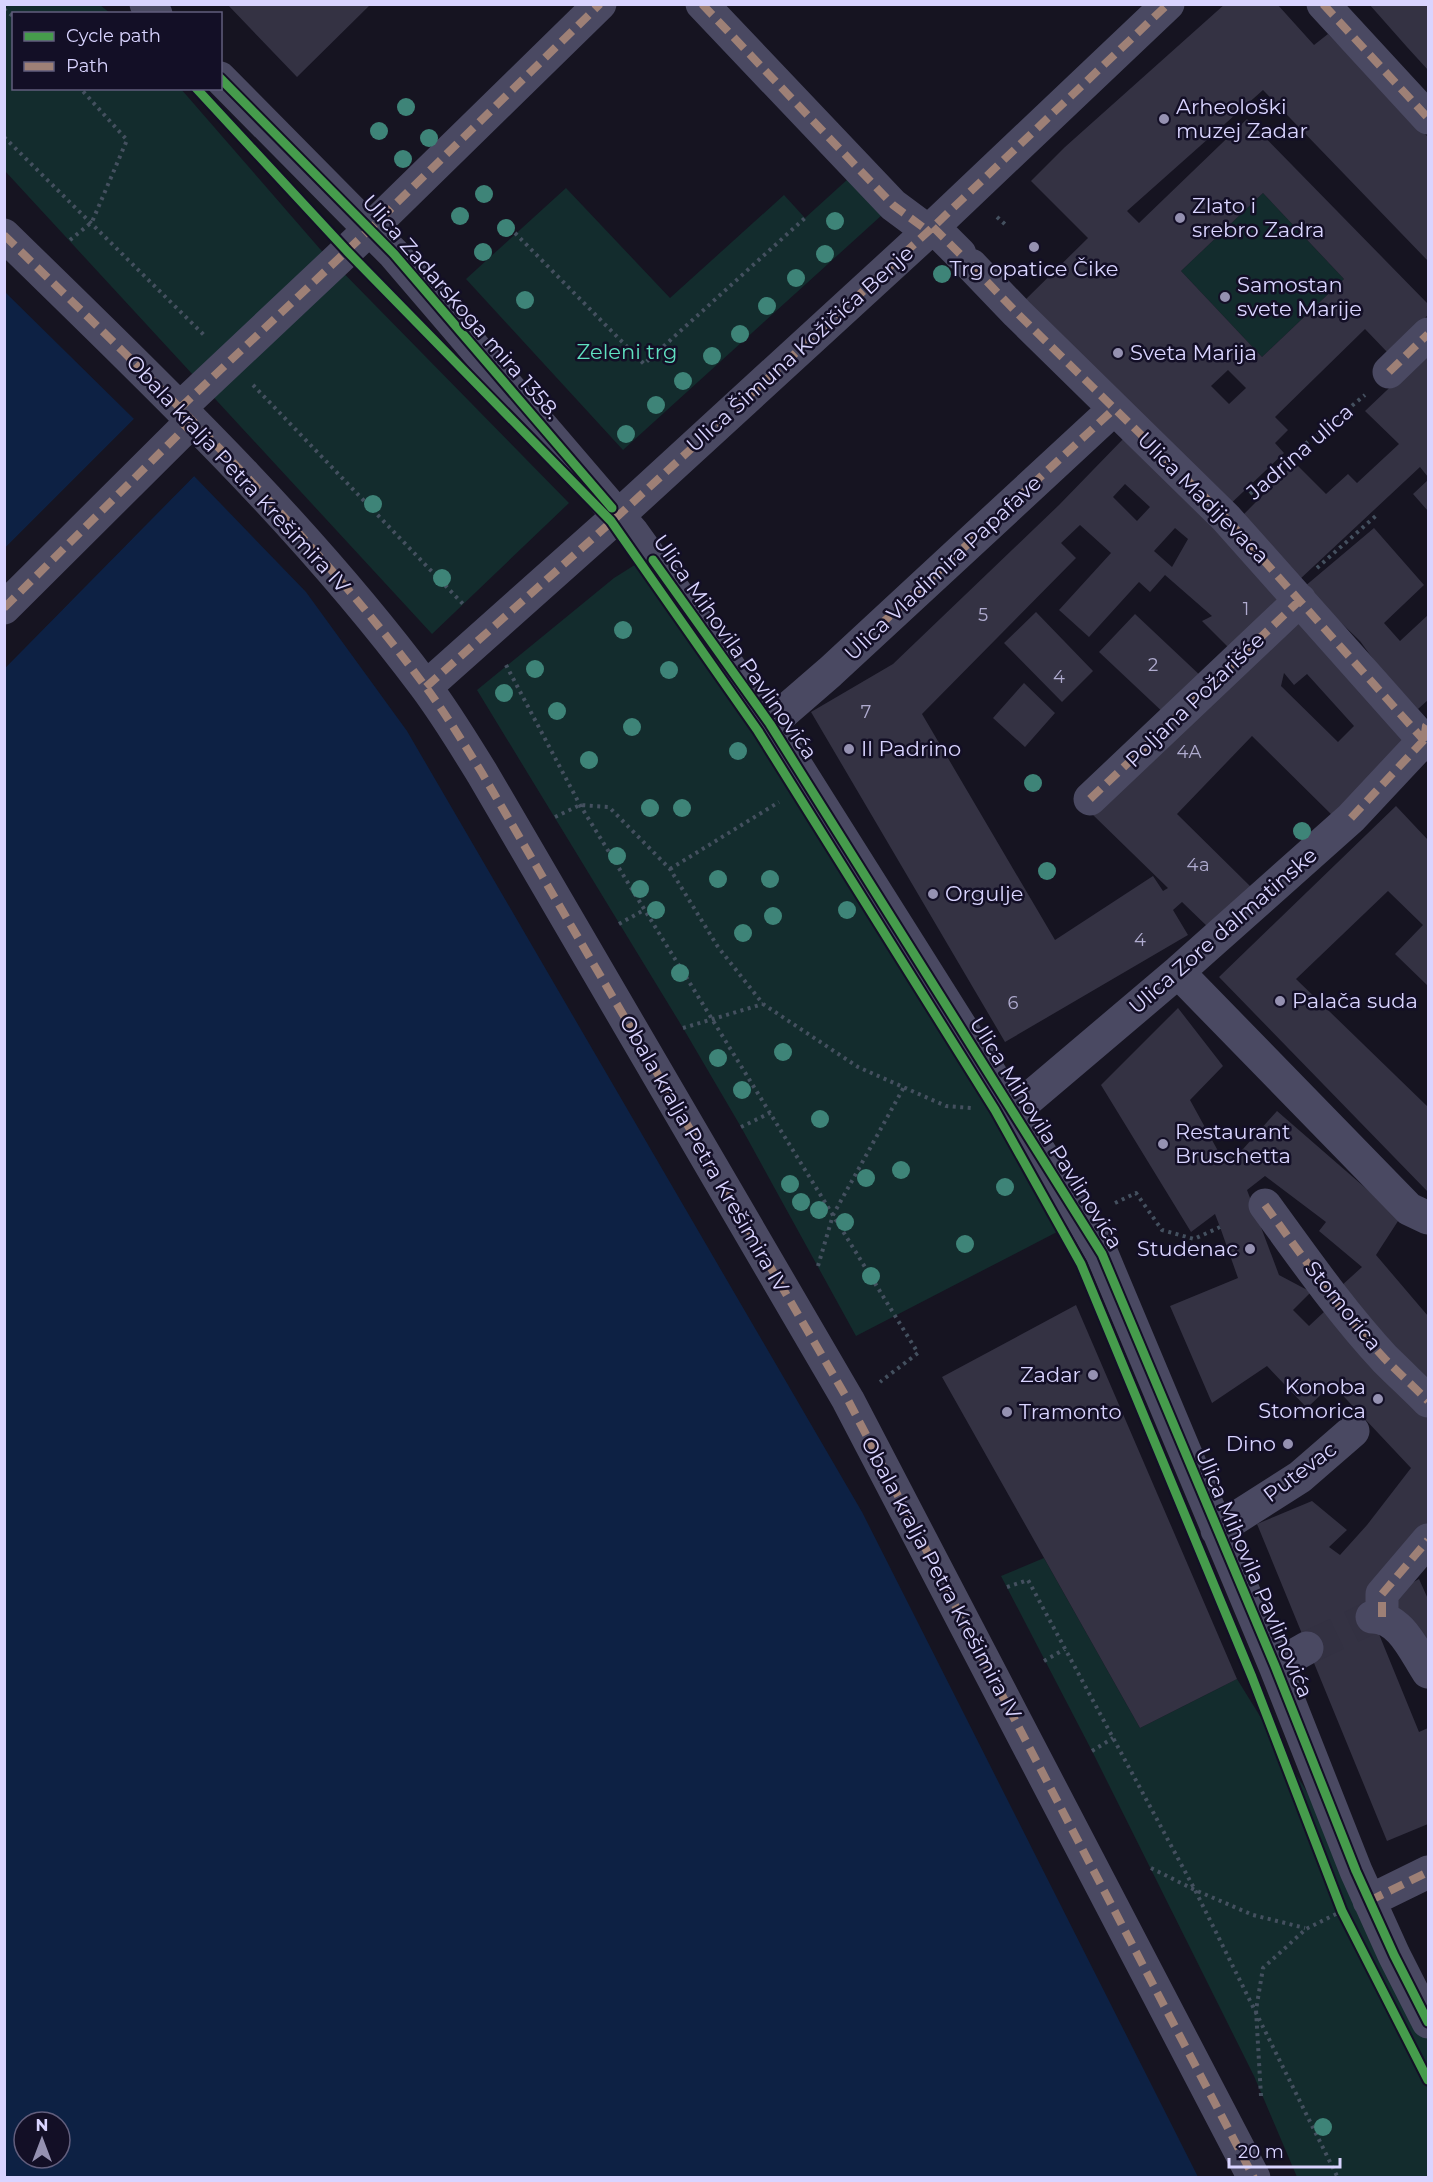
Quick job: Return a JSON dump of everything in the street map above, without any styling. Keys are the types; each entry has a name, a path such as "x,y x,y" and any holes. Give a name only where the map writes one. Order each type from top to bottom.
{"street":[{"path":"4,608 186,414 371,228 600,4"},
{"name":"Ulica Madijevaca","path":"702,4 893,205 931,229 966,260 1226,518 1427,736"},
{"name":"Ulica Šimuna Kožičića Benje","path":"426,687 619,515 931,229 1168,4"},
{"path":"1323,4 1428,118"},
{"name":"Ulica Zadarskoga mira 1358.","path":"222,80 371,228 619,515"},
{"name":"Obala kralja Petra Krešimira IV","path":"4,235 186,414 301,535 355,597 426,687 482,773 848,1400 1254,2178"},
{"path":"1378,383 1428,334"},
{"name":"Ulica Vladimira Papafave","path":"770,724 1114,409"},
{"name":"Ulica Mihovila Pavlinovića","path":"619,515 770,724 1102,1254 1275,1666 1370,1901 1428,2022"},
{"name":"Poljana Požarišće","path":"1090,799 1296,595"},
{"name":"Ulica Zore dalmatinske","path":"1013,1112 1178,972 1351,818 1427,736"},
{"path":"1178,972 1409,1209 1428,1218"},
{"name":"Stomorica","path":"1264,1205 1312,1271 1384,1358 1428,1401"},
{"name":"Putevac","path":"1217,1530 1300,1477 1353,1431"},
{"path":"1428,1540 1382,1594 1377,1617 1394,1622 1428,1672"},
{"path":"1275,1666 1307,1648"},
{"path":"1370,1901 1428,1872"}],"path":[{"path":"70,240 92,222 127,140 82,90"},
{"path":"996,217 1008,227"},
{"path":"515,233 644,364 805,218"},
{"path":"1296,595 1378,514"},
{"path":"506,665 580,805 918,1353 868,1391 848,1400"},
{"path":"670,869 786,797"},
{"path":"555,817 580,805 609,807 670,869 718,947 763,1004 858,1067 946,1106 1013,1112"},
{"path":"620,924 645,910"},
{"path":"683,1028 763,1004"},
{"path":"818,1266 833,1215 904,1087"},
{"path":"741,1127 770,1113"},
{"path":"1082,1219 1136,1192 1162,1230 1194,1239 1220,1227"},
{"path":"1007,1587 1028,1580 1195,1890 1338,2178"},
{"path":"1044,1661 1065,1650"},
{"path":"1092,1751 1113,1738"},
{"path":"1151,1868 1253,1915 1306,1929"},
{"path":"1261,2096 1256,2010 1263,1968 1306,1929 1342,1911 1370,1901"}],"green space":[{"path":"4,5 100,5 109,12 12,12 12,90 182,90 320,249 569,503 432,634 5,171"},
{"name":"Zeleni trg","path":"859,169 893,205 623,450 466,279 566,188 670,298 784,195 805,218"},
{"path":"1263,193 1344,279 1262,357 1181,271"},
{"path":"641,561 1082,1219 856,1336 741,1127 683,1028 477,690 614,578"},
{"path":"1044,1558 1140,1728 1237,1679 1356,1871 1428,2022 1428,2177 1297,2177 1254,2076 1092,1751 1001,1576"}],"water":[{"path":"4,291 134,419 5,548 4,548"},
{"path":"194,476 306,592 407,731 862,1512 1198,2177 5,2178 5,668"}],"pier":[{"path":"134,419 137,419 4,551 5,548"},
{"path":"194,473 194,476 5,668 4,663"}],"building":[{"path":"227,4 371,4 297,77"},
{"path":"1225,4 1277,4 1314,45 1328,34 1428,137 1428,261 1263,90 1127,211 1139,223 1247,119 1428,304 1428,315 1389,354 1365,329 1275,417 1288,430 1275,443 1284,453 1225,509 1022,303 1088,238 1031,181 1065,147","holes":["1263,193 1344,279 1262,357 1181,271","1228,370 1246,388 1229,404 1211,386"]},
{"path":"1369,4 1428,4 1428,70 1407,47"},
{"path":"1428,351 1428,477 1420,467 1299,580 1239,519 1295,463 1326,494 1348,474 1357,483 1399,444 1365,411"},
{"path":"1126,436 1290,599 1235,654 1202,621 1212,616 1165,575 1150,592 1139,582 1089,637 1059,610 1111,553 1080,525 1061,543 1076,558 922,714 1055,940 1153,876 1163,891 1168,888 1092,814 1292,616 1409,740 1334,817 1252,736 1177,814 1251,887 1210,929 1182,902 1173,910 1188,935 1005,1042 811,712 893,664 1059,505","holes":["1125,484 1150,507 1137,521 1113,497","1175,528 1188,539 1172,567 1154,551","1284,673 1294,685 1307,674 1354,726 1338,742 1281,686"]},
{"path":"1428,480 1428,511 1413,494"},
{"path":"1374,528 1424,585 1384,623 1400,641 1428,615 1428,700 1418,709 1376,663 1360,641 1304,587"},
{"path":"1036,612 1093,671 1062,702 1004,643"},
{"path":"1135,614 1203,678 1167,716 1099,652"},
{"path":"1024,683 1055,713 1025,747 993,718"},
{"name":"Palača suda","path":"1396,806 1428,840 1428,986 1395,954 1423,925 1388,891 1296,979 1428,1107 1428,1192 1219,977"},
{"path":"1178,1008 1223,1066 1190,1100 1223,1160 1243,1149 1277,1111 1400,1218 1376,1255 1428,1316 1428,1381 1340,1287 1362,1267 1319,1231 1326,1222 1265,1176 1247,1190 1279,1275 1311,1292 1293,1310 1309,1326 1325,1311 1428,1418 1428,1529 1372,1617 1419,1732 1428,1728 1428,1824 1387,1841 1257,1524 1312,1501 1347,1530 1329,1547 1340,1555 1367,1525 1411,1468 1332,1384 1307,1408 1267,1366 1212,1403 1170,1306 1238,1278 1215,1214 1191,1232 1101,1085"},
{"path":"1076,1305 1237,1679 1140,1728 942,1377"},
{"path":"1419,1579 1428,1599 1428,1657 1387,1596"}],"tunnel":[{"path":"1307,1648 1372,1617"}],"marked path":[{"path":"180,408 371,228 600,4"},
{"path":"702,4 893,205 928,231"},
{"path":"426,687 619,515 933,227 1168,4"},
{"path":"1323,4 1428,118"},
{"path":"933,227 960,254"},
{"path":"4,235 169,397 276,509 378,625 455,729 848,1400 1254,2178"},
{"path":"971,265 1226,518 1428,745"},
{"path":"1389,372 1428,334"},
{"path":"879,626 1114,409"},
{"path":"4,608 192,421"},
{"path":"1090,799 1300,600"},
{"path":"1424,740 1428,723"},
{"path":"1351,818 1424,740"},
{"path":"1265,1205 1353,1322 1385,1359 1428,1401"},
{"path":"1382,1617 1382,1594 1428,1540"},
{"path":"1369,1901 1428,1872"}],"cycle path":[{"path":"222,80 394,254 612,508"},
{"path":"198,90 347,251 611,521 758,731 995,1110 1081,1264 1252,1677 1342,1911 1428,2080"},
{"path":"653,560 770,724 1102,1254 1275,1666 1356,1871 1394,1955 1428,2022"}],"place":[{"name":"Arheološki muzej Zadar","path":"1164,119"},
{"name":"Zlato i srebro Zadra","path":"1180,218"},
{"name":"Trg opatice Čike","path":"1034,247"},
{"name":"Samostan svete Marije","path":"1225,297"},
{"name":"Sveta Marija","path":"1118,353"},
{"name":"Il Padrino","path":"849,749"},
{"name":"Orgulje","path":"933,894"},
{"name":"Palača suda","path":"1280,1001"},
{"name":"Restaurant Bruschetta","path":"1163,1144"},
{"name":"Studenac","path":"1250,1249"},
{"name":"Zadar","path":"1093,1375"},
{"name":"Konoba Stomorica","path":"1378,1399"},
{"name":"Tramonto","path":"1007,1412"},
{"name":"Dino","path":"1288,1444"}]}
